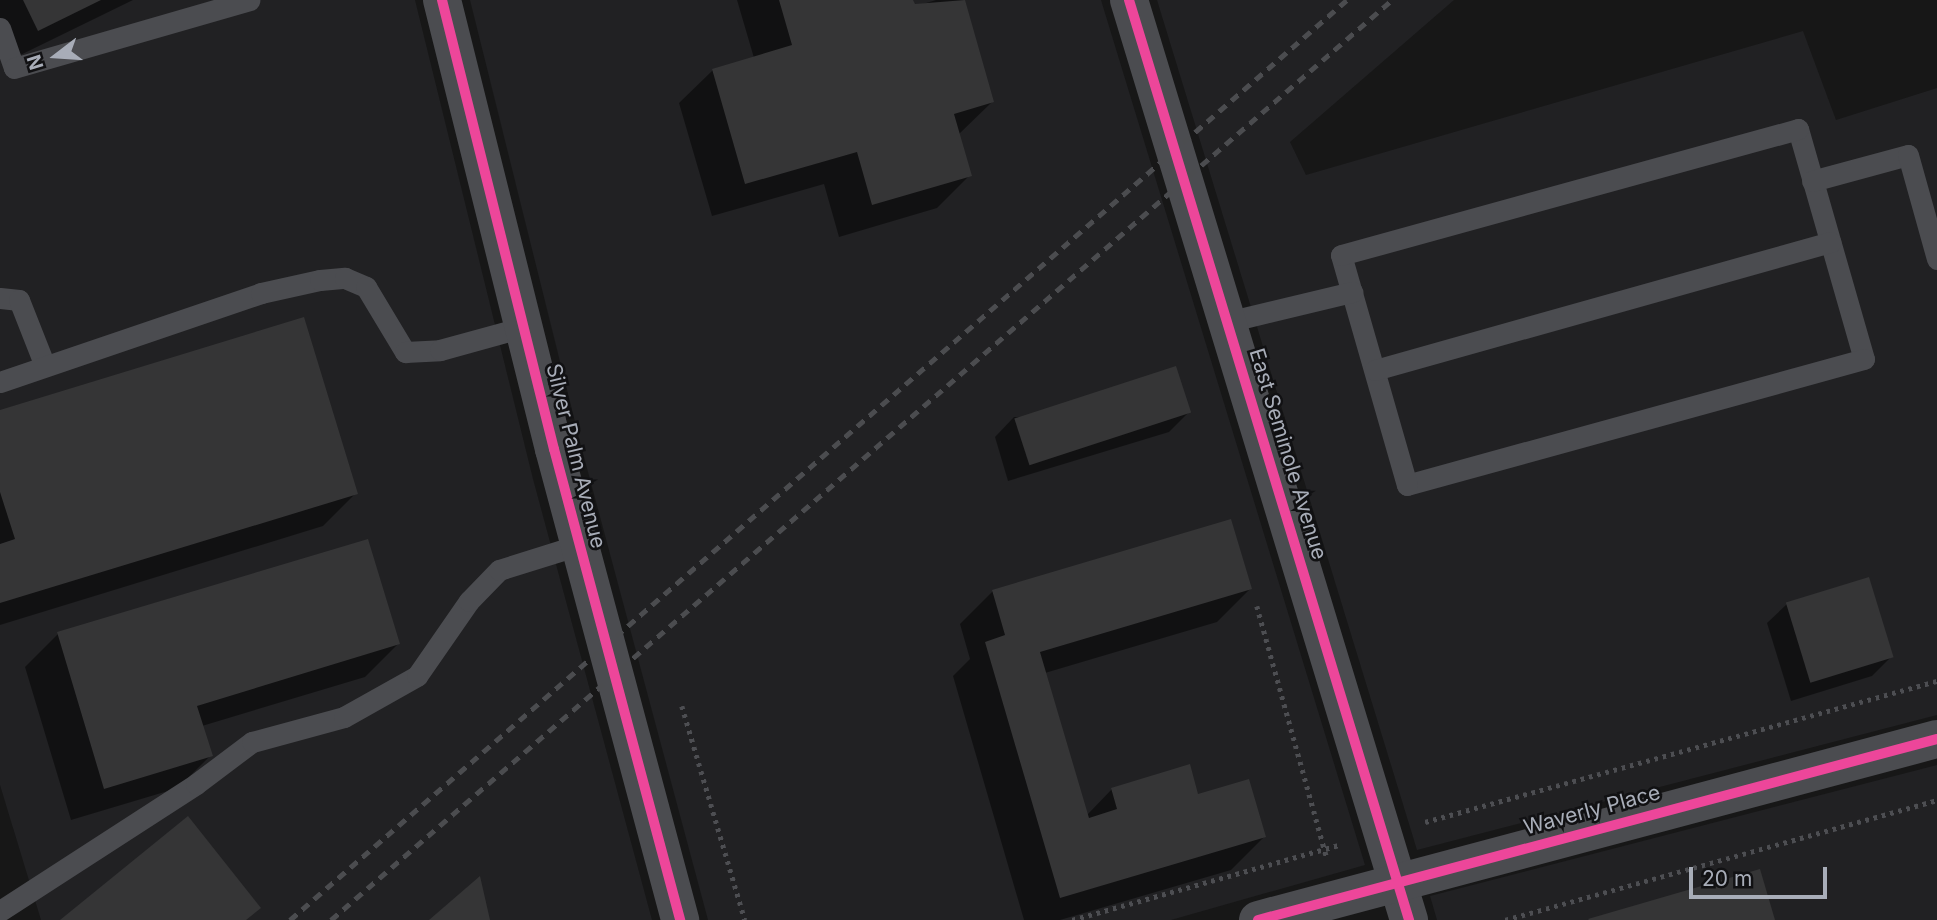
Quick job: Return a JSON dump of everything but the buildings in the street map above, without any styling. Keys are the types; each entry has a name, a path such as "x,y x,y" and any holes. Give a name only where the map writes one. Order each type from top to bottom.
{"street":[{"name":"Silver Palm Avenue","path":"442,0 579,545 680,920"},
{"name":"East Seminole Avenue","path":"1129,0 1409,920"},
{"name":"Waverly Place","path":"1258,920 1398,880 1937,739"}],"lane":[{"path":"0,28 14,68 249,0"},
{"path":"1798,129 1830,242 1864,359 1407,485 1341,256 1798,129"},
{"path":"1812,181 1908,155 1937,259"},
{"path":"1374,370 1830,242"},
{"path":"0,382 261,293 320,280 345,278 366,287 405,352 440,350 524,327"},
{"path":"1227,322 1352,292"},
{"path":"0,298 19,300 45,366"},
{"path":"0,911 196,784 252,742 344,716 417,676 469,600 499,570 579,545"}],"path":[{"path":"1257,606 1338,897"},
{"path":"1072,920 1937,681"},
{"path":"682,706 745,920"},
{"path":"1505,920 1937,800"}],"shaded area":[{"path":"0,0 415,0 533,479 652,920 41,920 0,785"},
{"path":"470,0 1101,0 1365,865 1171,920 708,920 580,442"},
{"path":"1157,0 1454,0 1290,142 1306,175 1803,31 1836,120 1937,88 1937,715 1417,850"},
{"path":"1937,765 1937,920 1437,920 1430,896"}],"railway":[{"path":"290,920 1347,0"},
{"path":"331,920 1392,0"}],"cycle path":[{"path":"442,0 554,449 680,920"},
{"path":"1129,0 1409,920"},
{"path":"1258,920 1937,739"}]}
